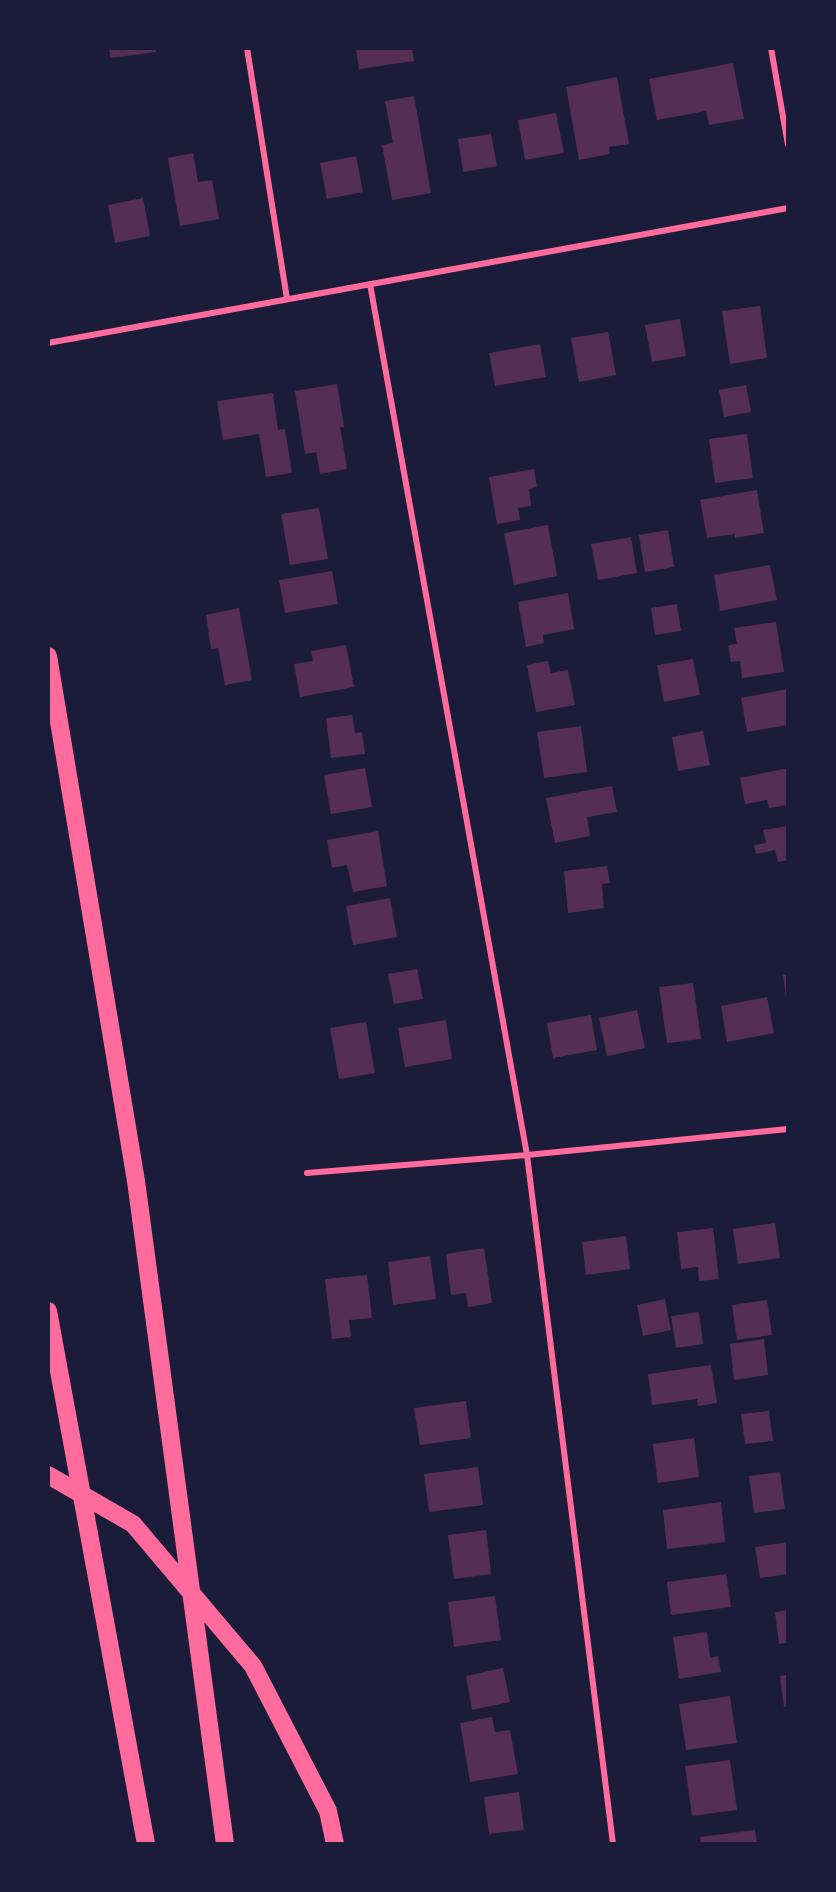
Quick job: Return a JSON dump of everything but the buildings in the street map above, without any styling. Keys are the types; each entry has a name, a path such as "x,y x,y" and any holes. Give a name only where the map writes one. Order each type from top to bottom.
{"highway":[{"path":"48,656 136,1181 225,1844"},
{"path":"48,1311 146,1844"},
{"path":"48,1475 133,1524 253,1666 328,1811 335,1844"}],"street":[{"path":"247,48 287,299"},
{"path":"771,48 788,145"},
{"path":"48,343 788,208"},
{"path":"370,284 527,1155 613,1844"},
{"path":"307,1173 527,1155 788,1129"}]}
